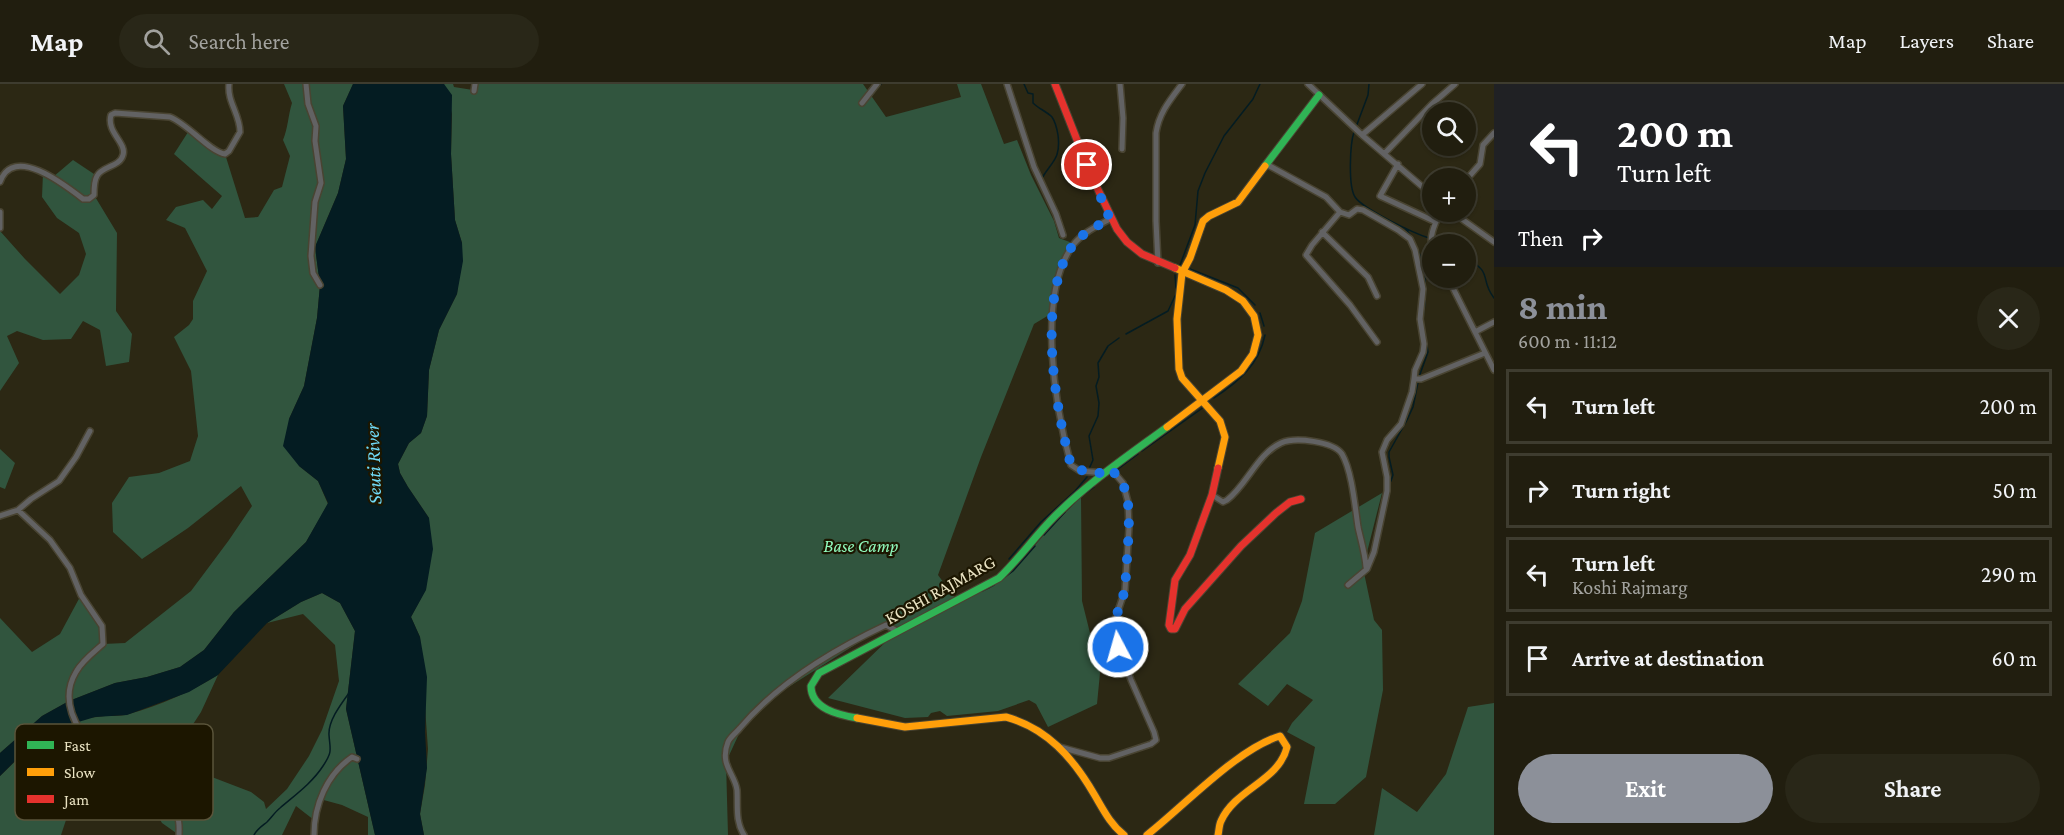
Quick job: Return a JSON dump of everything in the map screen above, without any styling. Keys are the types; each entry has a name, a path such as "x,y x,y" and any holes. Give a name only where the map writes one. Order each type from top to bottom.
{"main road":[{"name":"KOSHI RAJMARG","path":"1054,84 1110,219 1128,242 1146,257 1182,273 1218,285 1235,294 1249,307 1257,322 1258,342 1254,354 1248,364 1108,471 1054,518 999,578 819,673 811,686 811,692 829,712 905,728 985,718 1012,718 1032,725 1060,747 1082,776 1111,822 1124,835"},
{"path":"1301,498 1290,501 1265,522 1185,609 1175,629 1171,629 1169,625 1175,580 1190,555 1212,495 1211,490 1225,437 1220,421 1182,378 1179,369 1177,319 1182,273 1203,221 1238,202 1319,95"},
{"path":"1147,835 1245,755 1273,736 1280,736 1288,747 1284,759 1274,771 1226,810 1218,823 1218,835"}],"street":[{"path":"0,182 8,168 21,166 43,172 83,199 89,199 94,195 97,176 123,156 123,148 111,127 111,115 115,113 170,117 179,120 214,150 225,154 240,132 237,116 228,93 230,84"},
{"path":"306,84 308,104 316,126 315,141 321,183 315,202 311,256 313,273 320,285"},
{"path":"862,103 877,84"},
{"path":"1007,84 1034,167 1056,214 1062,235"},
{"path":"1120,84 1123,118 1122,149"},
{"path":"1158,263 1156,133 1158,120 1164,107 1182,84"},
{"path":"1308,84 1360,133 1422,186"},
{"path":"1360,133 1422,84"},
{"path":"1385,153 1424,112 1455,84"},
{"path":"1476,169 1480,164 1482,145 1494,133"},
{"path":"1266,164 1326,197 1340,212 1349,215 1357,209 1364,210 1410,239 1415,250 1423,289 1420,319 1423,352 1417,379 1401,424 1387,440 1382,452 1388,477 1387,491 1374,552 1366,569 1348,585"},
{"path":"1398,164 1380,196 1422,216"},
{"path":"0,212 0,228"},
{"path":"1340,212 1312,244 1306,255 1350,305 1377,342"},
{"path":"1060,747 1100,758 1109,758 1152,744 1156,740 1115,634 1114,623 1126,583 1129,528 1128,502 1123,483 1108,471 1080,471 1071,465 1055,396 1052,363 1057,280 1064,260 1075,243 1085,234 1110,219"},
{"path":"1433,234 1436,222"},
{"path":"1466,222 1494,242"},
{"path":"1322,232 1368,277 1377,296"},
{"path":"1453,288 1494,370"},
{"path":"1474,332 1494,322"},
{"path":"1417,379 1485,353"},
{"path":"0,516 18,510 59,481 76,457 90,431"},
{"path":"1212,495 1223,502 1227,500 1270,450 1281,443 1306,439 1336,449 1345,463 1353,494 1365,551 1366,569"},
{"path":"18,510 50,540 70,568 81,595 102,626 103,644 76,672 70,690 69,701 76,724"},
{"path":"744,835 737,819 737,787 726,762 729,741 765,702 810,668 854,640 886,625 897,631"},
{"path":"314,835 314,820 320,799 330,779 341,764 352,757 357,759"}],"green space":[{"path":"284,84 353,84 343,106 346,159 338,193 315,247 320,285 317,318 304,386 289,419 299,466 318,481 328,504 306,542 234,612 204,650 180,667 147,677 115,683 69,701 42,716 33,724 15,724 15,740 0,753 0,618 32,652 60,634 81,595 102,626 103,644 125,643 191,591 252,506 241,486 188,528 142,559 113,532 112,503 129,477 159,473 190,461 198,436 191,371 174,337 193,319 193,301 207,271 185,228 166,220 176,207 203,200 212,209 222,196 174,154 190,129 225,154 245,218 258,217 274,190 282,187 290,156 283,140 292,103"},
{"name":"Base Camp","path":"444,84 453,84 454,87 473,90 475,84 863,84 886,117 961,97 957,84 981,84 1004,144 1017,140 1031,175 1054,221 1059,238 1075,244 1057,280 1054,312 1034,324 981,457 938,575 958,602 990,588 1013,571 1048,530 1081,497 1082,601 1100,673 1097,704 1048,727 1036,704 1029,700 998,711 947,716 940,711 931,713 928,717 905,718 828,698 897,631 886,625 765,702 744,723 726,762 728,835 424,835 420,814 428,749 420,637 411,617 426,589 429,518 408,487 398,464 409,443 421,433 427,416 429,370 439,330 457,294 462,243 455,220 451,154 452,114"},
{"path":"73,160 97,176 94,195 117,233 116,311 132,334 129,362 106,366 100,330 83,321 71,339 43,340 17,331 7,336 19,363 0,391 0,231 60,294 79,275 86,254 79,233 57,218 42,197 43,173 53,177"},
{"path":"0,449 15,463 5,489 0,487"},
{"path":"1382,493 1363,568 1374,620 1382,630 1383,690 1366,777 1335,804 1304,804 1315,747 1287,732 1313,700 1287,684 1268,706 1238,684 1290,633 1302,601 1315,533"},
{"path":"322,593 340,603 355,631 346,709 375,835 368,835 368,817 342,805 320,799 314,820 296,806 282,835 179,835 160,820 213,820 213,777 251,792 264,802 266,809 287,789 309,756 322,730 339,681 335,645 303,614 267,623 301,602"},
{"path":"218,675 193,724 70,724 101,716 125,715 141,710 175,698"},
{"path":"1494,703 1494,835 1374,835 1382,788 1417,812 1446,774 1468,707"},
{"path":"15,762 15,820 66,820 61,835 0,835 0,776"}],"water":[{"name":"Seuti River","path":"353,84 444,84 452,95 451,154 455,220 462,243 463,261 457,294 439,330 429,370 427,416 421,433 409,443 398,464 408,487 429,518 433,549 426,590 411,617 420,637 427,677 425,732 427,768 420,814 424,835 375,835 346,709 355,631 340,603 322,593 301,602 267,623 218,675 189,692 127,715 95,717 73,724 33,724 42,716 69,701 115,683 147,677 180,667 204,650 234,612 306,542 328,503 318,481 299,466 283,446 289,419 304,386 317,318 320,285 315,247 338,193 346,159 343,106"},
{"path":"15,740 15,761 0,776 0,753"}],"waterway":[{"path":"872,95 881,84"},
{"path":"1024,84 1028,93 1033,94 1033,103 1052,117 1057,130 1059,143 1057,155 1042,178"},
{"path":"1180,265 1195,225 1198,191 1205,173 1224,136 1253,99 1260,84"},
{"path":"1356,127 1368,95 1369,84"},
{"path":"1354,132 1350,165 1351,184 1355,197 1378,214 1422,235"},
{"path":"1047,188 1066,235"},
{"path":"1405,228 1417,248 1424,270 1426,294 1423,317"},
{"path":"1476,265 1483,272 1494,298"},
{"path":"1190,269 1238,288 1255,305"},
{"path":"1175,275 1176,288"},
{"path":"1126,334 1168,311 1175,296"},
{"path":"1260,313 1264,326"},
{"path":"1419,377 1428,352 1425,333"},
{"path":"1214,398 1231,386 1253,364 1265,335"},
{"path":"1089,469 1093,460 1089,436 1098,416 1099,403 1096,386 1099,377 1098,363 1108,346 1119,338"},
{"path":"1391,481 1393,475 1389,452 1413,407 1418,382"},
{"path":"1142,451 1204,407"},
{"path":"1118,469 1138,454"},
{"path":"1009,559 1041,522 1087,477"},
{"path":"1086,493 1094,487"},
{"path":"1044,535 1065,512"},
{"path":"1005,577 1035,546"},
{"path":"982,591 994,585"},
{"path":"254,835 319,772 330,750 331,724 349,693"}],"traffic: fast":[{"path":"1265,166 1319,95"},
{"path":"857,718 827,710 816,700 811,686 819,673 999,578 1068,504 1110,469 1167,427"}],"traffic: slow":[{"path":"1218,468 1225,437 1220,421 1182,378 1179,369 1177,319 1182,273 1190,258 1203,221 1238,202 1265,166"},
{"path":"1167,427 1241,371 1253,354 1258,335 1254,316 1243,301 1226,290 1175,268"},
{"path":"857,718 905,727 1006,717 1021,722 1046,737 1068,757 1111,821 1124,835"},
{"path":"1147,835 1229,765 1263,743 1280,736 1287,747 1282,759 1266,777 1228,810 1220,823 1218,835"}],"traffic: jam":[{"path":"1055,84 1090,173 1117,229 1127,242 1142,254 1175,268"},
{"path":"1218,468 1212,495 1190,555 1175,580 1169,625 1171,629 1175,629 1185,609 1241,546 1290,502 1301,499"}],"route":[{"path":"1087,165 1110,219 1085,234 1075,243 1064,260 1057,280 1052,363 1055,396 1071,465 1080,471 1090,472 1105,473 1111,469 1123,483 1128,502 1127,576 1125,590 1114,623 1118,647"}]}
